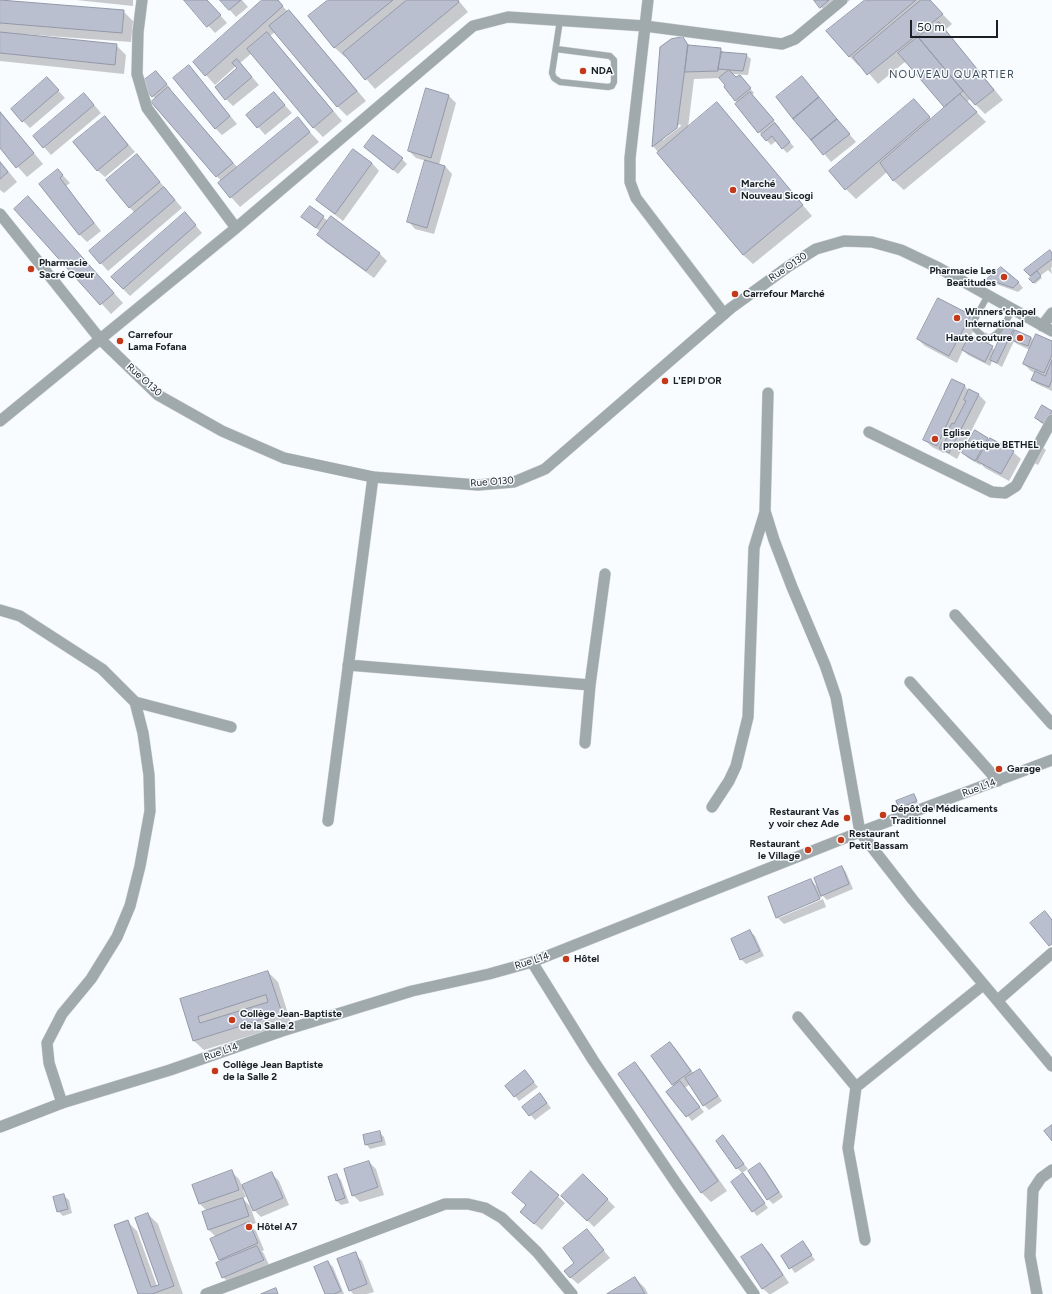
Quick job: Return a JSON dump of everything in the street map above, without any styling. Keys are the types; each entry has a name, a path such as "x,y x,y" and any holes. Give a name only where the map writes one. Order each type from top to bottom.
{"street":[{"path":"142,0 138,32 137,74 147,108 236,228"},
{"path":"648,0 630,158 630,182 636,198 724,314"},
{"path":"0,421 236,228 473,26 508,16 645,26 782,44 796,39 842,0"},
{"name":"Rue O130","path":"0,214 100,339 158,395 222,431 284,458 373,477 478,485 514,482 545,469 724,314 816,249 844,241 872,242 900,250 939,268 1047,328"},
{"path":"1047,328 1052,313"},
{"path":"712,808 729,781 736,766 748,717 754,548 765,511 768,393"},
{"path":"869,432 992,492 1004,493 1016,486 1052,420"},
{"path":"328,821 373,477"},
{"path":"765,511 774,540 792,587 825,665 836,696 860,832 913,900 1052,1066"},
{"path":"585,743 590,685 605,574"},
{"path":"0,610 20,616 102,669 135,702 231,727"},
{"path":"955,615 1052,724"},
{"path":"348,665 590,685"},
{"path":"910,682 998,781"},
{"path":"62,1103 49,1063 48,1043 62,1014 91,979 117,937 130,906 140,866 150,811 149,775 143,733 135,702"},
{"name":"Rue L14","path":"0,1127 62,1103 170,1070 282,1031 412,990 489,974 532,962 860,832 1052,760"},
{"path":"998,1000 1052,953"},
{"path":"532,962 593,1060 678,1186 754,1294"},
{"path":"865,1240 848,1148 856,1087 983,985"},
{"path":"798,1017 856,1087"},
{"path":"1037,1294 1030,1256 1033,1190 1041,1178 1052,1170"},
{"path":"206,1294 445,1204 468,1204 485,1208 502,1218 537,1252 572,1294"}],"lane":[{"path":"556,49 610,56 614,60 614,82 612,86 608,87 560,82 554,78 552,73 560,20"},
{"path":"982,335 973,326 975,319 988,295"},
{"path":"989,338 994,337 998,333 1013,309"}],"building":[{"path":"0,0 124,10 122,33 0,23"},
{"path":"184,0 207,0 221,15 207,27"},
{"path":"220,0 241,0 229,10"},
{"path":"262,0 278,0 283,6 205,76 193,62"},
{"path":"328,0 393,0 334,48 308,16"},
{"path":"407,0 458,0 459,2 365,80 343,53"},
{"path":"814,0 829,0 820,8"},
{"path":"865,0 916,0 849,57 826,31"},
{"path":"921,0 930,0 943,14 867,75 853,57"},
{"path":"289,10 357,91 337,107 269,26"},
{"path":"939,22 994,90 975,105 918,37"},
{"path":"0,32 117,44 115,65 0,53"},
{"path":"267,32 333,111 313,128 247,49"},
{"path":"683,37 688,45 677,128 652,147 660,47 671,39"},
{"path":"918,37 963,91 944,107 898,53"},
{"path":"688,45 721,48 718,71 685,72"},
{"path":"722,52 747,54 743,71 718,69"},
{"path":"237,59 252,77 225,100 215,87 237,68 232,63"},
{"path":"189,65 230,116 215,129 173,78"},
{"path":"729,70 736,77 740,75 751,88 735,101 719,78"},
{"path":"156,71 167,84 152,97 140,83"},
{"path":"802,76 819,97 793,119 776,97"},
{"path":"47,77 59,90 22,122 11,109"},
{"path":"168,87 233,163 216,177 151,102"},
{"path":"426,88 449,95 431,158 408,151"},
{"path":"274,92 285,105 257,128 246,115"},
{"path":"750,92 774,120 758,133 735,104"},
{"path":"84,93 94,105 43,148 33,136"},
{"path":"960,94 977,112 893,181 880,163"},
{"path":"819,97 837,119 811,140 793,119"},
{"path":"914,99 930,117 845,190 829,171"},
{"path":"717,102 803,205 743,255 657,153"},
{"path":"0,112 34,153 16,168 0,148"},
{"path":"105,116 128,145 97,171 73,142"},
{"path":"298,117 310,132 230,198 218,183"},
{"path":"837,119 850,134 823,155 811,140"},
{"path":"775,123 790,142 782,149 772,136 766,141 761,135"},
{"path":"373,135 403,158 393,170 364,147"},
{"path":"353,149 372,163 335,214 316,200"},
{"path":"137,154 160,182 129,208 106,180"},
{"path":"425,160 445,166 427,228 407,222"},
{"path":"0,162 8,172 0,179"},
{"path":"58,169 63,175 60,178 94,223 79,235 39,184"},
{"path":"164,187 175,200 100,264 89,251"},
{"path":"28,196 114,293 100,305 14,209"},
{"path":"310,206 324,216 316,228 301,217"},
{"path":"185,212 196,225 123,289 111,277"},
{"path":"331,216 380,253 366,271 317,235"},
{"path":"1050,250 1052,253 1052,259 1030,276 1024,270"},
{"path":"1001,267 1019,282 1013,288 987,279"},
{"path":"1037,271 1041,276 1033,283 1029,279"},
{"path":"938,298 971,315 949,356 917,339"},
{"path":"1006,325 1014,328 997,363 990,360"},
{"path":"1015,330 1031,337 1028,346 1011,340"},
{"path":"1036,334 1052,341 1052,355 1044,373 1023,364"},
{"path":"970,335 993,346 985,362 962,350"},
{"path":"1052,360 1052,380 1049,387 1031,380 1035,371 1045,376"},
{"path":"952,379 965,385 937,446 923,440"},
{"path":"969,389 979,394 949,453 939,448 942,442 944,443 949,433 947,432 952,423 954,424 966,401 964,400"},
{"path":"1042,405 1052,411 1045,424 1035,418"},
{"path":"975,430 988,438 975,461 962,453"},
{"path":"990,438 1014,451 1001,474 977,461"},
{"path":"914,794 917,801 899,808 896,801"},
{"path":"842,866 849,884 821,896 814,878"},
{"path":"811,879 820,899 776,918 768,897"},
{"path":"1045,911 1052,920 1052,944 1049,946 1030,923"},
{"path":"750,930 760,951 740,960 731,939"},
{"path":"268,971 282,1013 193,1041 180,999","holes":["266,995 268,1002 200,1023 198,1017"]},
{"path":"670,1042 691,1071 672,1085 651,1056"},
{"path":"635,1062 718,1181 701,1193 618,1074"},
{"path":"700,1069 718,1096 703,1106 685,1078"},
{"path":"525,1070 534,1082 514,1097 505,1086"},
{"path":"680,1081 700,1107 686,1117 666,1092"},
{"path":"540,1093 547,1103 529,1116 522,1107"},
{"path":"1052,1125 1052,1141 1044,1131"},
{"path":"380,1131 382,1141 365,1145 363,1135"},
{"path":"723,1135 744,1164 736,1169 716,1141"},
{"path":"369,1161 378,1187 352,1196 344,1169"},
{"path":"760,1163 779,1192 767,1200 748,1171"},
{"path":"232,1170 239,1190 199,1204 192,1185"},
{"path":"531,1171 559,1195 534,1224 520,1212 526,1205 512,1193"},
{"path":"272,1172 283,1198 253,1211 242,1185"},
{"path":"743,1173 765,1203 752,1212 731,1182"},
{"path":"337,1174 345,1198 336,1201 328,1177"},
{"path":"583,1174 608,1199 587,1221 561,1196"},
{"path":"64,1194 68,1209 57,1212 53,1197"},
{"path":"243,1198 249,1216 208,1230 202,1212"},
{"path":"148,1213 174,1286 152,1294 138,1294 114,1225 128,1220 151,1287 159,1285 135,1218"},
{"path":"249,1222 258,1243 219,1260 210,1239"},
{"path":"587,1229 604,1250 570,1278 564,1271 574,1263 563,1248"},
{"path":"803,1241 812,1255 789,1269 781,1256"},
{"path":"762,1244 783,1275 762,1289 741,1257"},
{"path":"257,1246 264,1260 222,1278 216,1263"},
{"path":"356,1252 367,1284 349,1291 337,1259"},
{"path":"328,1261 341,1291 334,1294 325,1294 314,1267"},
{"path":"635,1277 645,1294 607,1294"},
{"path":"276,1288 278,1294 261,1294"}],"place":[{"name":"NDA","path":"583,71"},
{"name":"Marché Nouveau Sicogi","path":"733,190"},
{"name":"Pharmacie Sacré Cœur","path":"31,269"},
{"name":"Pharmacie Les Beatitudes","path":"1004,277"},
{"name":"Carrefour Marché","path":"735,294"},
{"name":"Winners'chapel International","path":"957,318"},
{"name":"Haute couture","path":"1020,338"},
{"name":"Carrefour Lama Fofana","path":"120,341"},
{"name":"L'EPI D'OR","path":"665,381"},
{"name":"Eglise prophétique BETHEL","path":"935,439"},
{"name":"Garage","path":"999,769"},
{"name":"Dépôt de Médicaments Traditionnel","path":"883,815"},
{"name":"Restaurant Vas y voir chez Ade","path":"847,818"},
{"name":"Restaurant Petit Bassam","path":"841,840"},
{"name":"Restaurant le Village","path":"808,850"},
{"name":"Hôtel","path":"566,959"},
{"name":"Collège Jean-Baptiste de la Salle 2","path":"232,1020"},
{"name":"Collège Jean Baptiste de la Salle 2","path":"215,1071"},
{"name":"Hôtel A7","path":"249,1227"}],"district":[{"name":"NOUVEAU QUARTIER","path":"952,75"}]}
